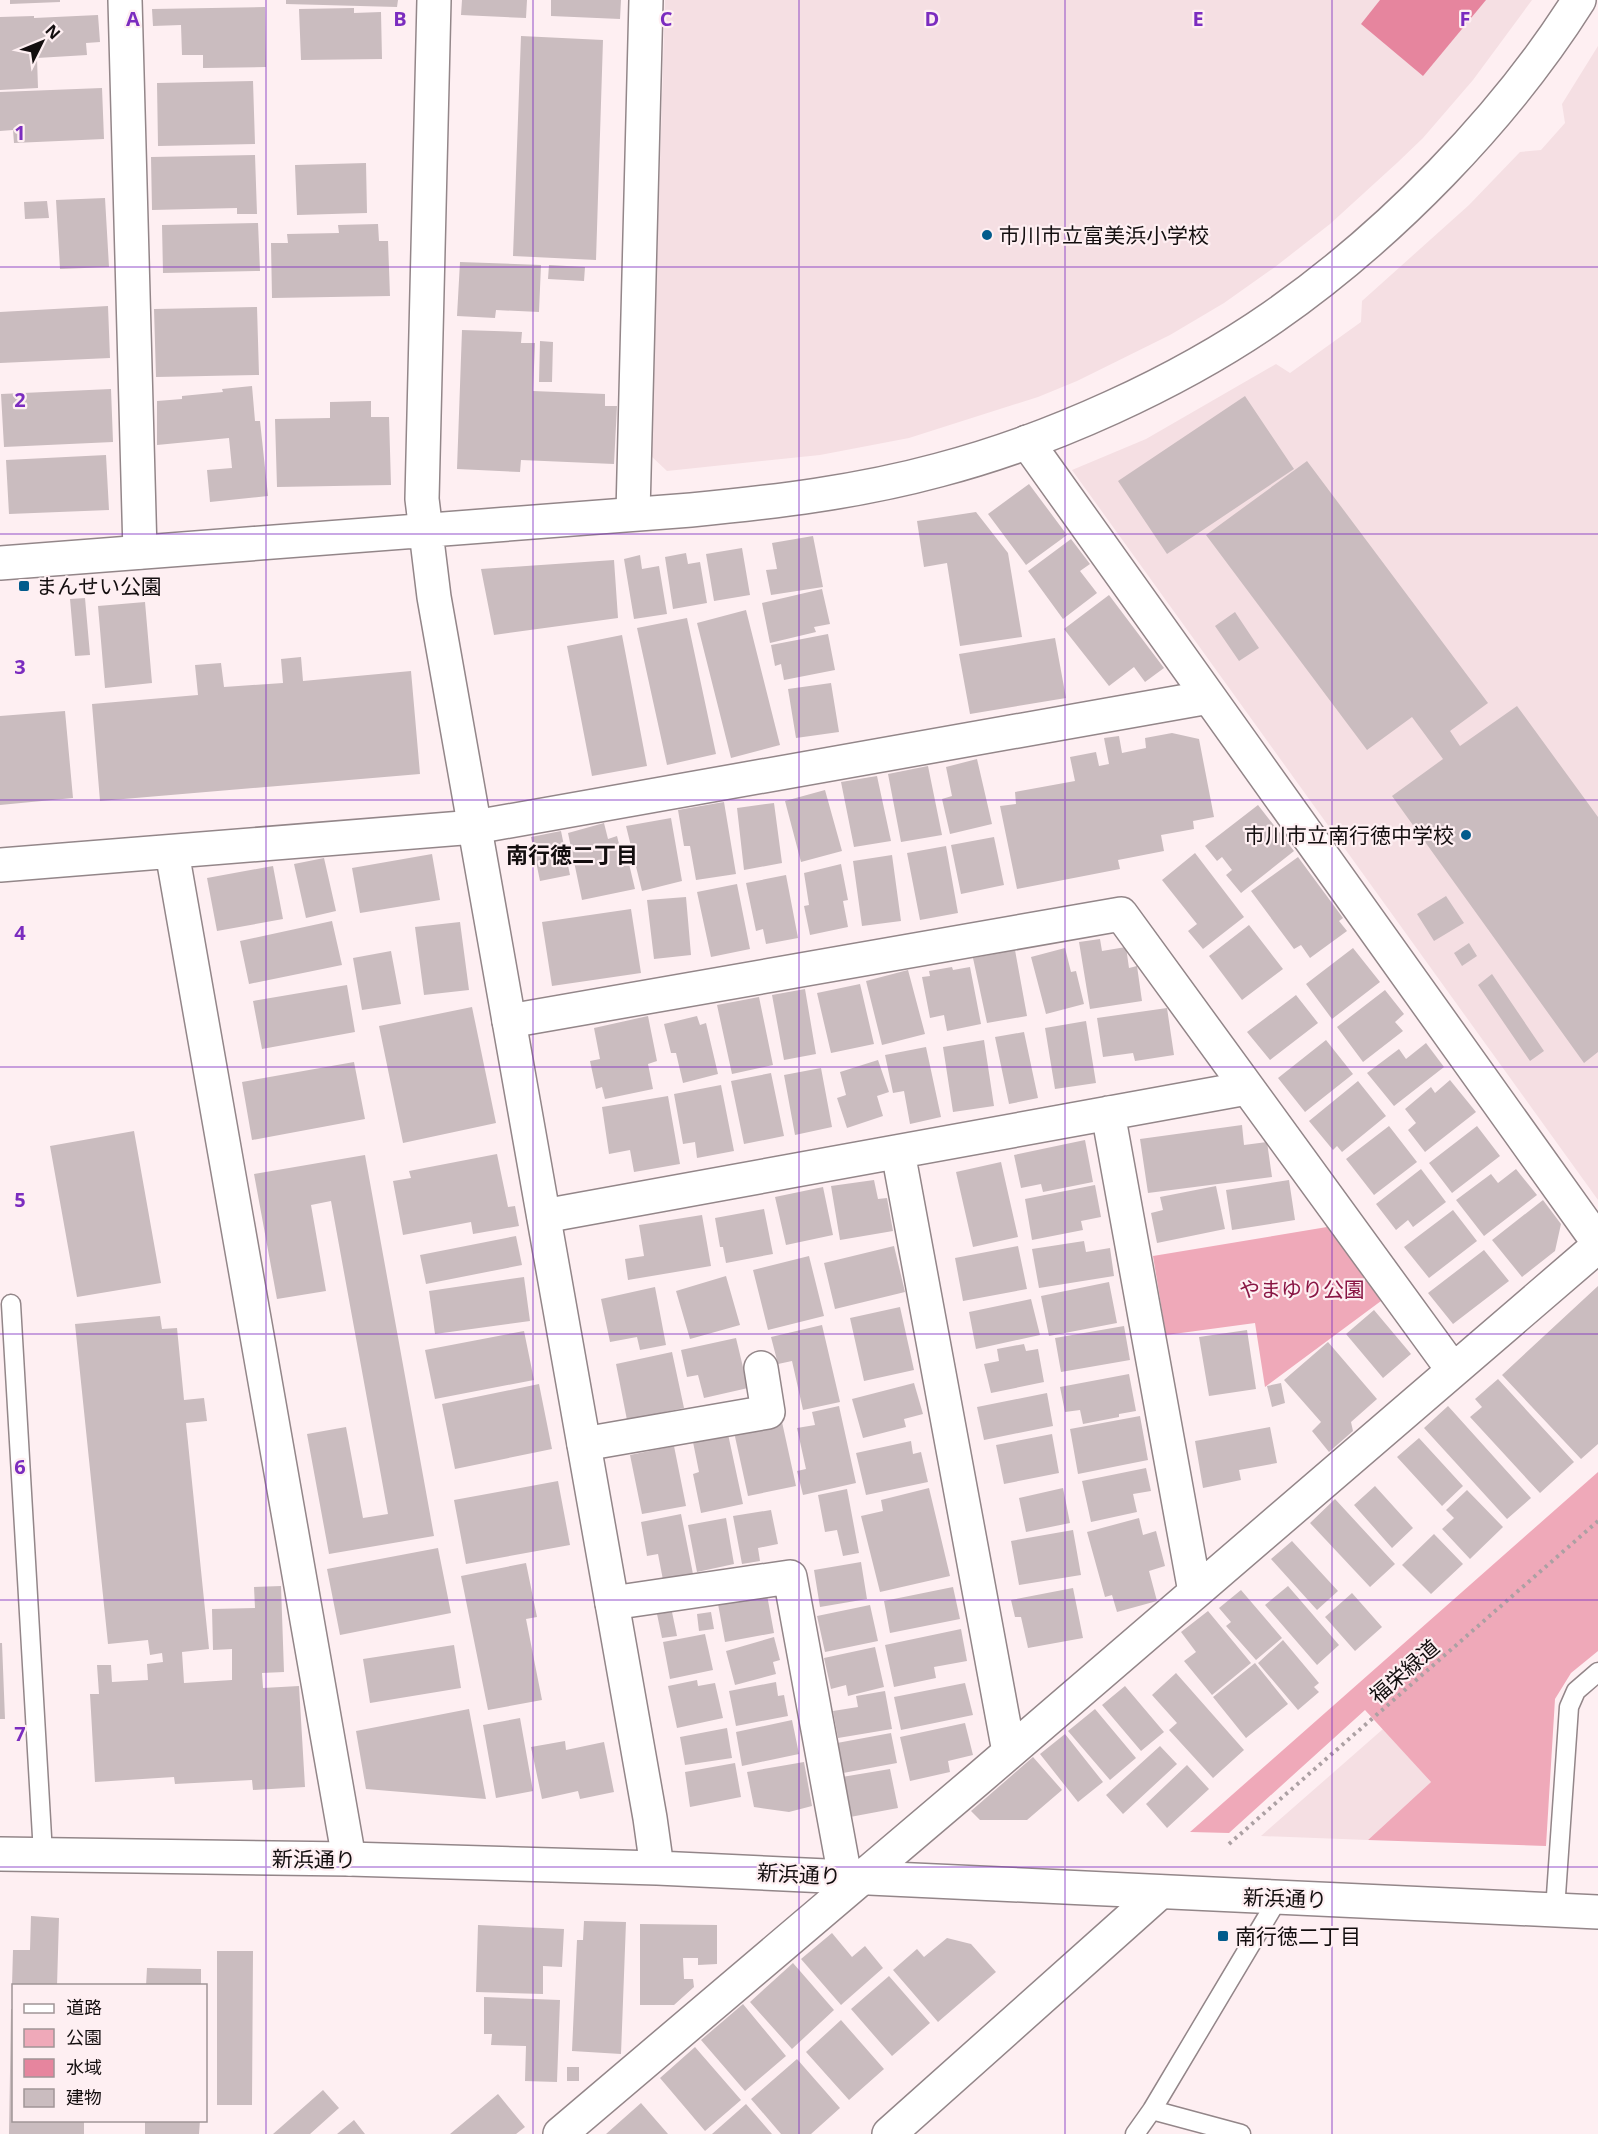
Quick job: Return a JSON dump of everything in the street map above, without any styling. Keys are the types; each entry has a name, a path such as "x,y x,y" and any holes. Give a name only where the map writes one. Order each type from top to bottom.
{"street":[{"path":"125,0 140,552"},
{"path":"434,0 422,499 434,597 657,1868"},
{"path":"633,513 646,0"},
{"path":"0,563 759,503 850,490 941,470 1027,442 1119,403 1202,360 1273,317 1344,262 1406,207 1467,145 1526,75 1579,0"},
{"path":"561,2134 854,1877 1009,1752 1598,1244 1027,442"},
{"path":"0,865 475,827 1209,697"},
{"path":"172,852 350,1859"},
{"path":"509,1021 1121,914 1453,1370"},
{"path":"544,1216 1247,1088"},
{"path":"1108,1113 1195,1592"},
{"path":"898,1152 1009,1752"},
{"path":"584,1444 768,1412 761,1368"},
{"path":"612,1603 790,1577 854,1877"},
{"name":"新浜通り","path":"0,1854 350,1859 657,1868 1598,1912"},
{"path":"889,2134 1160,1892"}],"lane":[{"path":"11,1304 44,1854"},
{"path":"1555,1910 1569,1707 1576,1691 1598,1672"},
{"path":"1135,2134 1152,2110 1279,1897"},
{"path":"1152,2110 1241,2134"}],"path":[{"name":"福栄緑道","path":"1229,1844 1598,1521"}],"shaded area":[{"name":"市川市立富美浜小学校","path":"665,0 1532,0 1473,80 1423,138 1398,162 1330,224 1275,267 1224,303 1170,335 1077,381 1038,397 909,438 820,455 667,471 651,456"},
{"name":"市川市立南行徳中学校","path":"1598,46 1598,1200 1072,470 1146,439 1276,364 1290,373 1361,322 1362,301 1469,205 1520,152 1541,150 1565,123 1562,104"},
{"path":"1383,1729 1431,1782 1368,1840 1261,1836"}],"green space":[{"name":"やまゆり公園","path":"1327,1227 1381,1301 1265,1387 1255,1323 1166,1335 1153,1256"},
{"path":"1598,1472 1598,1651 1571,1673 1555,1699 1546,1846 1368,1840 1431,1782 1365,1710 1229,1833 1190,1832"}],"water":[{"path":"1380,0 1486,0 1423,76 1361,24"}],"building":[{"path":"10,0 60,0 60,2 10,4"},
{"path":"286,0 398,0 397,7 286,4"},
{"path":"462,0 527,0 526,18 461,15"},
{"path":"551,0 621,0 620,19 551,16"},
{"path":"265,7 266,67 203,68 203,55 182,55 181,25 153,26 152,9"},
{"path":"354,8 354,13 381,12 382,59 301,60 299,9"},
{"path":"98,15 100,42 86,43 87,55 37,58 38,88 0,90 0,17"},
{"path":"521,36 603,40 596,260 513,256"},
{"path":"253,81 255,144 158,146 157,83"},
{"path":"102,88 104,139 14,143 13,130 0,131 0,92"},
{"path":"255,155 257,214 237,214 237,208 152,210 151,157"},
{"path":"366,163 367,213 297,215 295,165"},
{"path":"105,198 109,267 60,269 56,200"},
{"path":"47,201 49,218 25,219 24,202"},
{"path":"258,223 260,271 163,273 162,225"},
{"path":"378,224 379,241 388,241 390,296 272,298 271,243 288,243 287,234 339,233 338,225"},
{"path":"460,262 541,265 539,312 496,310 495,318 457,316"},
{"path":"549,265 585,267 584,281 548,279"},
{"path":"108,306 110,358 0,363 0,312"},
{"path":"257,307 259,375 156,377 154,309"},
{"path":"462,330 522,332 521,343 535,343 533,391 605,394 605,406 617,406 614,464 521,460 520,472 457,469"},
{"path":"540,341 553,342 552,382 539,382"},
{"path":"252,386 255,421 260,421 268,496 210,502 207,470 232,468 229,438 157,445 157,401 182,399 182,396 223,392 222,389"},
{"path":"111,389 113,442 4,447 1,394"},
{"path":"1245,396 1294,469 1167,554 1118,481"},
{"path":"371,401 371,417 389,417 391,485 277,487 275,419 330,418 330,402"},
{"path":"106,455 109,510 9,514 6,460"},
{"path":"1307,461 1488,703 1450,731 1460,746 1517,706 1598,817 1598,1052 1584,1063 1392,796 1443,759 1412,717 1367,750 1206,535"},
{"path":"1029,484 1067,535 1026,565 988,514"},
{"path":"976,512 1008,553 1022,637 960,646 947,563 924,567 917,521"},
{"path":"813,536 823,587 771,595 766,570 777,569 772,543"},
{"path":"1071,539 1090,564 1080,571 1097,593 1063,619 1028,571"},
{"path":"742,548 750,595 714,601 706,554"},
{"path":"686,553 688,564 700,562 707,603 673,609 665,557"},
{"path":"640,555 642,569 659,566 667,614 634,619 624,559"},
{"path":"614,560 618,618 494,635 481,569"},
{"path":"822,589 830,624 814,627 816,632 770,643 762,603"},
{"path":"1109,595 1164,668 1145,682 1134,667 1109,686 1064,629"},
{"path":"85,598 90,655 75,656 70,599"},
{"path":"145,602 152,683 105,688 98,606"},
{"path":"746,610 780,745 731,758 697,623"},
{"path":"1235,612 1259,648 1239,661 1215,626"},
{"path":"687,618 716,754 667,765 637,628"},
{"path":"828,634 835,670 784,680 781,664 775,666 771,645"},
{"path":"622,635 647,766 592,776 567,646"},
{"path":"1055,638 1066,698 970,714 959,654"},
{"path":"301,657 303,681 411,671 420,774 100,801 92,704 198,695 195,665 221,663 224,687 283,683 281,659"},
{"path":"831,683 839,732 796,738 788,689"},
{"path":"65,711 73,798 0,805 0,716"},
{"path":"1172,733 1199,739 1214,817 1193,821 1194,829 1161,835 1164,851 1118,860 1120,869 1017,889 1000,806 1016,804 1015,792 1075,781 1070,757 1096,752 1099,766 1109,764 1104,738 1119,736 1122,753 1146,748 1145,738"},
{"path":"977,759 992,824 950,834 942,799 952,796 946,767"},
{"path":"928,766 942,835 901,842 888,774"},
{"path":"877,776 891,841 854,847 841,782"},
{"path":"825,790 842,851 801,862 785,801"},
{"path":"724,802 736,874 696,880 690,846 684,846 678,810"},
{"path":"774,803 782,863 744,870 737,808"},
{"path":"1258,805 1294,851 1241,893 1226,875 1232,870 1222,857 1217,861 1205,846"},
{"path":"671,818 682,881 642,891 626,826"},
{"path":"604,823 608,839 617,836 620,848 625,847 635,889 582,900 568,833"},
{"path":"561,831 570,875 540,881 531,837"},
{"path":"994,837 1004,885 961,894 951,845"},
{"path":"946,846 958,913 920,920 907,853"},
{"path":"1195,853 1244,917 1203,949 1188,931 1197,924 1162,880"},
{"path":"432,854 440,900 360,913 352,868"},
{"path":"892,855 901,921 862,926 853,861"},
{"path":"1298,857 1343,918 1339,921 1347,931 1310,958 1301,945 1294,949 1251,891"},
{"path":"324,858 336,911 306,918 294,864"},
{"path":"841,864 848,900 843,901 848,927 810,935 804,906 809,905 804,873"},
{"path":"273,866 283,919 217,931 207,878"},
{"path":"786,875 798,938 766,944 763,929 756,931 746,883"},
{"path":"737,884 750,949 711,957 697,892"},
{"path":"1446,896 1464,923 1434,941 1417,914"},
{"path":"686,897 691,955 654,959 647,900"},
{"path":"631,909 641,973 552,986 542,922"},
{"path":"332,921 342,965 249,984 240,941"},
{"path":"460,922 469,990 424,995 415,927"},
{"path":"1249,925 1283,969 1242,1000 1209,956"},
{"path":"1100,939 1102,951 1126,947 1129,968 1137,966 1142,1001 1090,1009 1079,942"},
{"path":"1469,943 1477,956 1462,966 1454,953"},
{"path":"1065,948 1071,972 1076,971 1084,1004 1046,1014 1031,957"},
{"path":"1353,948 1380,982 1332,1019 1306,984"},
{"path":"1015,950 1027,1016 987,1023 973,958"},
{"path":"391,951 401,1004 362,1010 353,958"},
{"path":"952,967 953,970 970,967 981,1024 947,1031 944,1015 930,1018 922,977 930,976 929,971"},
{"path":"908,970 925,1034 882,1045 866,981"},
{"path":"1492,974 1544,1051 1530,1061 1478,985"},
{"path":"860,984 874,1044 831,1053 817,993"},
{"path":"347,985 355,1032 262,1049 253,1001"},
{"path":"805,989 816,1054 784,1060 772,995"},
{"path":"1385,990 1404,1014 1395,1022 1403,1031 1363,1062 1337,1027"},
{"path":"1296,995 1318,1023 1270,1060 1247,1032"},
{"path":"759,997 773,1065 732,1074 717,1005"},
{"path":"472,1007 496,1123 403,1143 379,1026"},
{"path":"1167,1008 1174,1055 1135,1061 1133,1053 1103,1057 1097,1018"},
{"path":"648,1016 657,1061 648,1064 653,1089 605,1099 602,1087 596,1089 590,1061 600,1059 594,1028"},
{"path":"697,1016 700,1025 706,1023 718,1074 683,1083 676,1053 671,1053 664,1024"},
{"path":"1086,1021 1096,1083 1055,1089 1045,1028"},
{"path":"1024,1032 1038,1098 1009,1104 995,1037"},
{"path":"984,1040 994,1106 953,1112 943,1047"},
{"path":"1326,1040 1353,1074 1305,1112 1278,1078"},
{"path":"1426,1043 1444,1067 1394,1106 1367,1073 1399,1049 1406,1059"},
{"path":"926,1047 941,1117 910,1124 904,1091 893,1093 885,1055"},
{"path":"878,1060 889,1092 877,1096 883,1116 847,1128 837,1098 846,1095 840,1072"},
{"path":"354,1062 365,1119 252,1140 242,1082"},
{"path":"821,1068 832,1127 795,1135 784,1075"},
{"path":"771,1073 784,1136 744,1144 731,1081"},
{"path":"1450,1080 1476,1112 1425,1152 1408,1130 1416,1123 1405,1109 1431,1087 1435,1093"},
{"path":"1358,1081 1386,1116 1342,1152 1337,1146 1333,1150 1309,1121"},
{"path":"721,1085 734,1151 697,1158 695,1142 683,1144 674,1094"},
{"path":"668,1096 680,1164 634,1172 630,1150 609,1154 602,1107"},
{"path":"1242,1125 1244,1145 1267,1142 1272,1177 1148,1193 1140,1139"},
{"path":"1389,1126 1417,1162 1374,1195 1346,1159"},
{"path":"1477,1126 1500,1156 1452,1193 1429,1163"},
{"path":"134,1131 161,1283 77,1297 50,1146"},
{"path":"1085,1140 1093,1182 1043,1192 1041,1184 1021,1188 1014,1155"},
{"path":"497,1154 508,1207 515,1206 519,1226 473,1234 471,1222 403,1235 393,1181 411,1178 409,1171"},
{"path":"365,1155 434,1536 329,1554 307,1434 346,1427 363,1518 388,1514 331,1201 311,1205 326,1291 277,1299 254,1174"},
{"path":"1001,1162 1018,1237 973,1247 956,1172"},
{"path":"1421,1169 1446,1202 1413,1227 1408,1220 1396,1230 1376,1204"},
{"path":"1516,1169 1537,1195 1484,1236 1456,1200 1491,1174 1498,1183"},
{"path":"874,1180 878,1199 887,1198 893,1231 840,1240 831,1186"},
{"path":"1289,1180 1295,1220 1232,1230 1226,1190"},
{"path":"1095,1185 1101,1217 1081,1221 1083,1230 1032,1240 1025,1199"},
{"path":"1216,1186 1225,1229 1157,1243 1151,1213 1163,1210 1160,1197"},
{"path":"823,1187 833,1235 786,1245 775,1197"},
{"path":"1543,1200 1561,1224 1555,1251 1522,1277 1492,1240"},
{"path":"764,1209 773,1254 726,1263 723,1247 720,1247 715,1218"},
{"path":"1453,1210 1477,1241 1429,1278 1404,1247"},
{"path":"702,1215 711,1266 628,1280 625,1259 644,1256 639,1225"},
{"path":"516,1236 522,1265 426,1284 420,1255"},
{"path":"1084,1241 1086,1252 1110,1248 1114,1276 1039,1288 1032,1249"},
{"path":"894,1246 905,1292 835,1309 824,1263"},
{"path":"1018,1246 1027,1289 963,1301 955,1258"},
{"path":"1484,1250 1509,1281 1453,1324 1428,1293"},
{"path":"809,1256 824,1316 768,1330 753,1270"},
{"path":"726,1276 740,1325 690,1339 676,1291"},
{"path":"524,1277 530,1321 435,1334 429,1291"},
{"path":"1109,1282 1117,1323 1049,1336 1041,1296"},
{"path":"1598,1286 1598,1444 1581,1459 1502,1375"},
{"path":"655,1287 666,1345 640,1350 637,1337 610,1342 601,1299"},
{"path":"1031,1299 1040,1335 976,1349 969,1312"},
{"path":"900,1307 914,1370 864,1381 850,1318"},
{"path":"1374,1310 1411,1354 1383,1378 1346,1334"},
{"path":"160,1316 162,1329 177,1328 184,1400 204,1398 207,1421 186,1423 209,1649 182,1652 184,1683 232,1680 232,1649 213,1650 212,1609 255,1608 254,1587 281,1586 284,1672 262,1673 263,1688 299,1686 305,1787 253,1790 252,1780 175,1784 174,1777 95,1782 90,1694 99,1694 97,1665 111,1665 112,1682 148,1680 147,1664 163,1662 162,1653 150,1655 148,1640 108,1644 75,1324"},
{"path":"822,1325 840,1402 803,1410 792,1361 778,1364 771,1337"},
{"path":"1124,1326 1130,1360 1061,1372 1055,1338"},
{"path":"1247,1330 1256,1389 1209,1396 1199,1337"},
{"path":"524,1331 534,1380 435,1399 425,1350"},
{"path":"736,1338 748,1388 704,1398 698,1375 687,1377 681,1350"},
{"path":"1328,1342 1377,1399 1351,1422 1353,1431 1329,1452 1312,1431 1321,1422 1284,1380"},
{"path":"1024,1344 1026,1351 1038,1349 1044,1382 991,1393 984,1364 999,1361 997,1349"},
{"path":"672,1352 684,1408 627,1420 616,1364"},
{"path":"1129,1374 1136,1411 1083,1424 1080,1410 1065,1412 1060,1387"},
{"path":"1498,1379 1574,1462 1540,1493 1470,1417 1482,1407 1475,1399"},
{"path":"914,1383 923,1414 904,1419 906,1427 863,1438 852,1399"},
{"path":"1281,1383 1285,1403 1272,1407 1267,1386"},
{"path":"539,1384 552,1449 455,1469 442,1404"},
{"path":"1047,1393 1053,1426 984,1440 977,1407"},
{"path":"839,1406 856,1483 803,1495 797,1471 806,1469 797,1428 815,1425 812,1412"},
{"path":"1448,1406 1531,1498 1507,1519 1424,1428"},
{"path":"1140,1416 1148,1460 1078,1474 1070,1429"},
{"path":"782,1422 796,1486 748,1496 734,1432"},
{"path":"1270,1427 1277,1463 1239,1470 1241,1480 1203,1488 1195,1441"},
{"path":"728,1434 743,1504 701,1513 693,1474 699,1472 693,1442"},
{"path":"1052,1434 1059,1473 1004,1484 996,1445"},
{"path":"1419,1438 1463,1486 1442,1506 1397,1457"},
{"path":"911,1441 913,1454 921,1452 928,1482 866,1495 856,1453"},
{"path":"674,1446 686,1506 642,1514 630,1455"},
{"path":"1146,1468 1151,1491 1133,1494 1137,1512 1091,1522 1082,1481"},
{"path":"558,1481 570,1545 466,1564 454,1500"},
{"path":"1375,1486 1413,1528 1392,1548 1354,1505"},
{"path":"929,1488 950,1576 880,1592 861,1516 883,1511 881,1500"},
{"path":"1063,1488 1070,1523 1026,1532 1019,1498"},
{"path":"847,1489 859,1553 843,1556 837,1530 825,1532 818,1495"},
{"path":"1467,1490 1503,1527 1470,1559 1442,1529 1454,1518 1446,1510"},
{"path":"1335,1499 1395,1564 1370,1587 1310,1523"},
{"path":"771,1510 778,1544 758,1548 760,1561 742,1564 733,1516"},
{"path":"681,1514 693,1574 663,1580 658,1554 647,1556 641,1522"},
{"path":"726,1518 734,1564 697,1572 688,1525"},
{"path":"1139,1518 1143,1535 1156,1531 1165,1566 1149,1571 1157,1601 1117,1612 1112,1595 1105,1597 1087,1532"},
{"path":"1073,1530 1081,1575 1019,1585 1011,1541"},
{"path":"1434,1534 1463,1564 1431,1594 1402,1565"},
{"path":"1292,1541 1338,1591 1317,1610 1271,1559"},
{"path":"438,1548 451,1613 340,1635 327,1569"},
{"path":"861,1562 867,1599 820,1607 814,1570"},
{"path":"526,1563 537,1617 526,1619 542,1700 488,1710 461,1576"},
{"path":"1288,1586 1339,1645 1317,1665 1265,1605"},
{"path":"953,1587 960,1619 890,1633 884,1601"},
{"path":"1073,1588 1083,1638 1028,1648 1021,1617 1015,1617 1011,1600"},
{"path":"1241,1590 1282,1638 1256,1660 1226,1626 1231,1622 1219,1608"},
{"path":"1352,1593 1382,1627 1355,1651 1325,1617"},
{"path":"767,1595 774,1633 725,1642 718,1604"},
{"path":"870,1605 878,1641 825,1652 817,1616"},
{"path":"1208,1611 1251,1663 1212,1695 1184,1661 1196,1652 1181,1632"},
{"path":"672,1612 677,1636 662,1638 657,1614"},
{"path":"711,1612 714,1629 699,1631 697,1614"},
{"path":"961,1629 967,1661 934,1667 936,1678 894,1687 885,1645"},
{"path":"705,1634 713,1670 670,1679 663,1642"},
{"path":"774,1637 780,1660 773,1662 776,1674 735,1685 726,1651"},
{"path":"1283,1640 1319,1683 1314,1687 1319,1692 1298,1710 1258,1663"},
{"path":"0,1643 2,1643 5,1719 0,1719"},
{"path":"454,1645 461,1688 370,1703 363,1659"},
{"path":"875,1647 884,1687 848,1696 846,1685 831,1689 824,1658"},
{"path":"1255,1663 1288,1704 1246,1738 1213,1697"},
{"path":"1176,1673 1244,1750 1213,1778 1169,1730 1177,1723 1152,1695"},
{"path":"697,1680 698,1686 715,1683 723,1718 677,1728 668,1686"},
{"path":"776,1682 778,1696 784,1695 788,1716 736,1726 729,1691"},
{"path":"965,1683 973,1715 901,1730 894,1697"},
{"path":"1125,1686 1164,1732 1141,1751 1102,1705"},
{"path":"885,1691 892,1729 838,1738 833,1711 858,1707 856,1696"},
{"path":"469,1709 486,1799 366,1789 356,1731"},
{"path":"1095,1709 1136,1758 1110,1780 1068,1731"},
{"path":"520,1718 533,1791 496,1798 483,1725"},
{"path":"792,1720 799,1754 742,1766 736,1732"},
{"path":"965,1723 973,1755 948,1761 950,1772 910,1781 900,1737"},
{"path":"727,1728 732,1758 685,1765 680,1737"},
{"path":"891,1733 897,1763 843,1773 837,1743"},
{"path":"1065,1734 1103,1782 1078,1802 1040,1754"},
{"path":"565,1741 566,1750 604,1742 614,1792 580,1799 578,1791 542,1799 531,1747"},
{"path":"1160,1746 1177,1764 1123,1814 1106,1795"},
{"path":"1033,1757 1062,1790 1027,1820 980,1820 971,1811"},
{"path":"804,1762 812,1806 789,1812 754,1807 747,1772"},
{"path":"735,1763 741,1797 690,1807 685,1772"},
{"path":"1187,1765 1209,1789 1167,1828 1146,1804"},
{"path":"890,1769 898,1808 850,1817 842,1777"},
{"path":"31,1916 59,1918 57,1984 12,1984 13,1950 30,1950"},
{"path":"584,1921 626,1922 621,2054 572,2051 577,1940 583,1940"},
{"path":"640,1924 717,1925 717,1964 698,1965 698,1958 683,1958 684,1979 693,1979 694,1987 674,2005 640,2005"},
{"path":"478,1925 564,1929 562,1967 543,1966 543,1994 476,1992"},
{"path":"832,1933 852,1957 865,1946 883,1968 841,2005 801,1959"},
{"path":"947,1938 971,1944 996,1972 938,2022 893,1970 917,1949 924,1957"},
{"path":"217,1951 253,1951 252,2105 217,2105"},
{"path":"793,1963 834,2010 792,2049 750,2002"},
{"path":"147,1968 201,1969 201,1984 146,1984"},
{"path":"889,1976 930,2023 892,2056 851,2009"},
{"path":"484,1997 560,2000 557,2082 525,2081 526,2046 491,2045 492,2034 484,2034"},
{"path":"743,2004 786,2056 745,2091 701,2040"},
{"path":"12,2009 12,2122 84,2122 84,2134 9,2134"},
{"path":"841,2020 884,2069 849,2100 806,2052"},
{"path":"695,2047 741,2100 705,2131 660,2078"},
{"path":"797,2059 840,2108 811,2134 781,2134 751,2099"},
{"path":"567,2067 579,2067 579,2081 567,2081"},
{"path":"323,2090 339,2108 310,2134 273,2134"},
{"path":"498,2094 525,2127 516,2134 450,2134"},
{"path":"641,2103 668,2134 606,2134"},
{"path":"746,2104 772,2134 712,2134"},
{"path":"354,2120 365,2134 337,2134"},
{"path":"145,2122 200,2122 199,2134 145,2134"}],"place":[{"name":"市川市立富美浜小学校","path":"987,235"},
{"name":"まんせい公園","path":"24,586"},
{"name":"市川市立南行徳中学校","path":"1466,835"},
{"name":"南行徳二丁目","path":"1223,1936"}],"district":[{"name":"南行徳二丁目","path":"572,854"}]}
